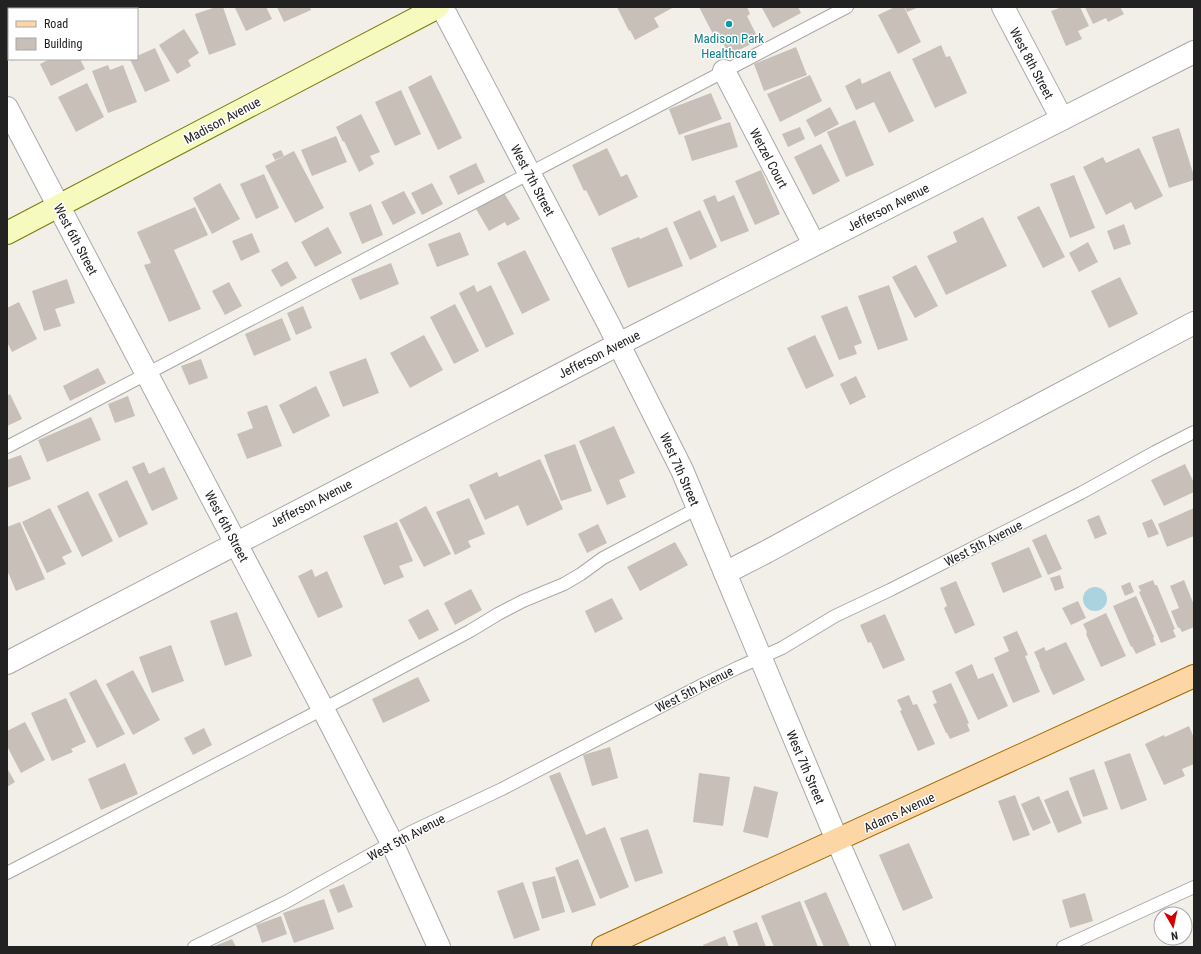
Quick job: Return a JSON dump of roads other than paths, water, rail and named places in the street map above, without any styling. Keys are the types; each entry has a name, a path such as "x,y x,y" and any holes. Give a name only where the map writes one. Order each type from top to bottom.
{"main road":[{"name":"Adams Avenue","path":"603,947 1194,676"}],"street":[{"name":"Madison Avenue","path":"7,233 438,7"},
{"name":"West 7th Street","path":"442,7 619,344 682,470 837,840 884,947"},
{"name":"West 8th Street","path":"1003,7 1062,119"},
{"name":"Jefferson Avenue","path":"7,663 619,344 1194,52"},
{"name":"Wetzel Court","path":"724,71 814,244"},
{"name":"West 6th Street","path":"7,108 392,843 439,947"},
{"path":"725,573 1194,323"}],"lane":[{"path":"7,447 847,7"},
{"name":"West 5th Avenue","path":"194,947 286,902 411,832 502,789 702,685 782,648 835,616 890,590 1068,500 1194,432"},
{"path":"7,873 323,709 470,631 510,607 564,584 604,558 698,508"},
{"path":"1063,947 1194,887"}],"water":[{"path":"1095,587 1104,590 1107,599 1104,608 1095,611 1086,608 1083,599 1086,590"}],"place":[{"name":"Madison Park Healthcare","path":"729,24"}]}
